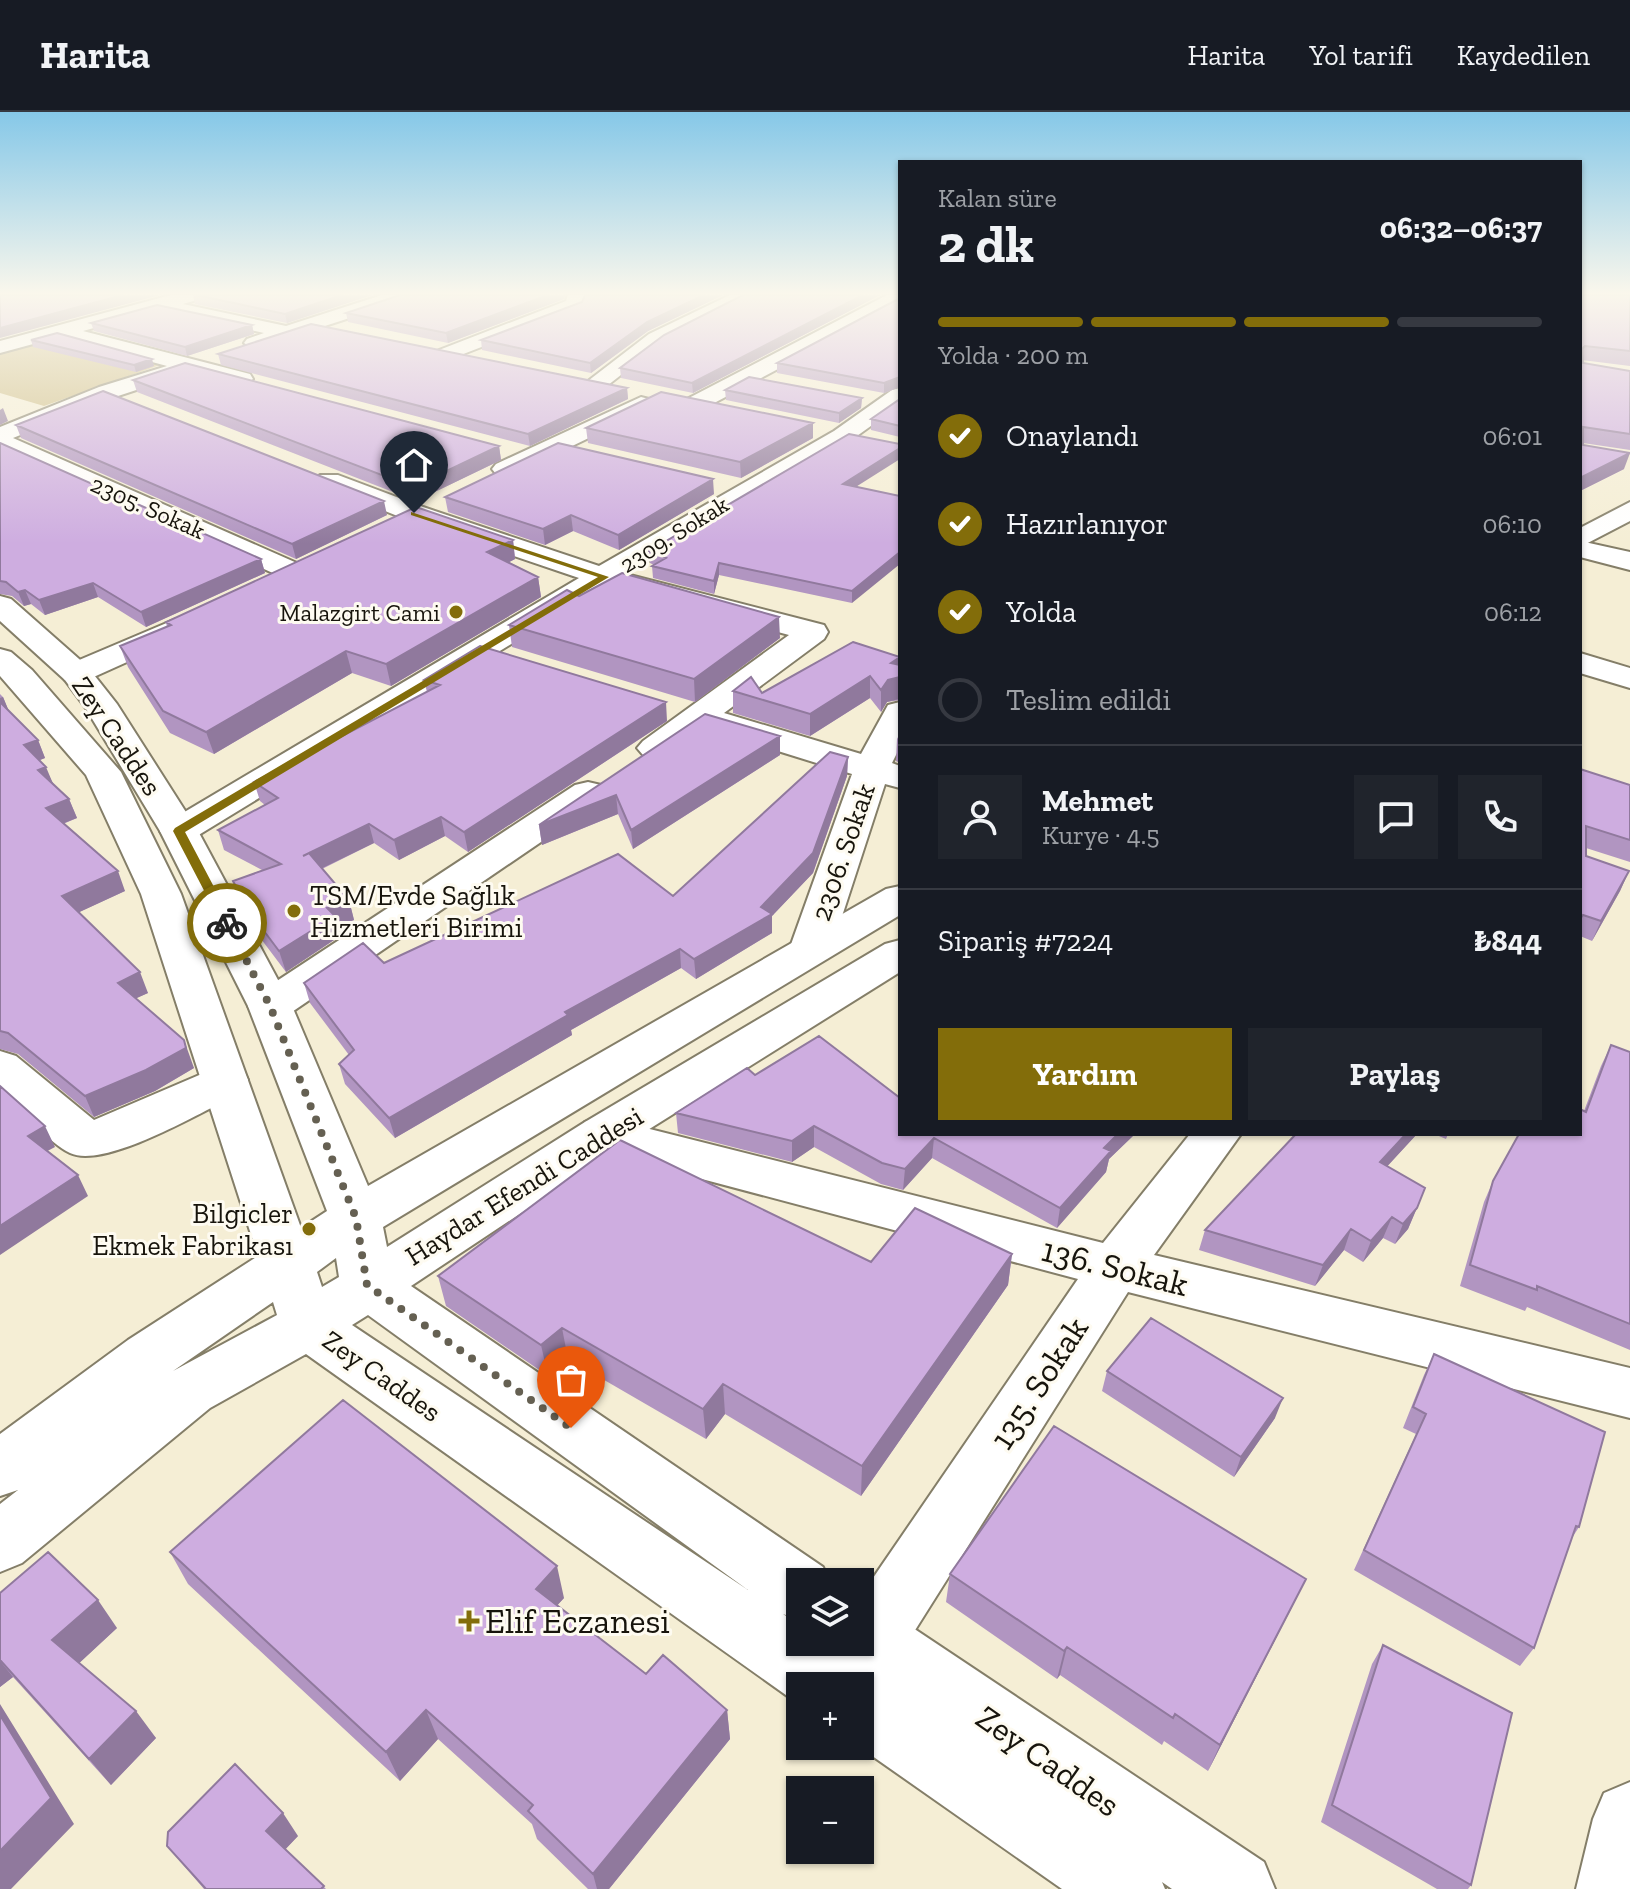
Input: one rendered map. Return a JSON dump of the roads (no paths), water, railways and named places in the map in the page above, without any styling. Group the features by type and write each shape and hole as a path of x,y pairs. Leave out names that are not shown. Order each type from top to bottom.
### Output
{"street":[{"path":"0,435 150,378"},
{"path":"239,378 266,385"},
{"path":"606,378 594,388 723,411"},
{"path":"693,405 744,378"},
{"path":"751,378 789,385"},
{"path":"107,392 148,409"},
{"path":"478,482 655,398"},
{"path":"860,398 894,399"},
{"name":"2309. Sokak","path":"179,831 605,577 730,487 842,436 894,399"},
{"path":"12,402 49,414"},
{"name":"2305. Sokak","path":"0,441 296,573"},
{"path":"493,445 598,456"},
{"path":"270,1006 701,717 813,632 605,577 414,513 304,470"},
{"path":"1582,514 1630,488"},
{"path":"388,527 453,495"},
{"path":"1582,538 1630,510"},
{"path":"1582,549 1630,561"},
{"path":"269,585 322,560"},
{"name":"Zey Caddes","path":"0,605 76,673 100,704 179,831 270,1006 356,1218 367,1285"},
{"path":"76,673 200,617"},
{"path":"480,650 524,664"},
{"name":"Zey Caddes","path":"0,659 21,677 103,772 161,894 285,1265 308,1325 786,1611"},
{"path":"1582,664 1630,678"},
{"path":"657,704 886,772"},
{"name":"2306. Sokak","path":"810,950 886,772 898,721"},
{"name":"Haydar Efendi Caddesi","path":"0,1469 148,1357 356,1218 898,899"},
{"name":"Haydar Efendi Caddesi","path":"0,1542 190,1390 308,1325 602,1135 898,954"},
{"path":"0,1067 86,1140 118,1132 225,1080"},
{"name":"136. Sokak","path":"602,1135 1115,1267 1630,1393"},
{"name":"135. Sokak","path":"874,1622 1115,1267 1215,1136"},
{"path":"367,1285 786,1579"},
{"name":"Zey Caddes","path":"860,1656 1237,1889"},
{"name":"Zey Caddes","path":"874,1716 1096,1880"},
{"path":"1614,1889 1630,1819"}],"place":[{"name":"Malazgirt Cami","path":"456,612"},
{"name":"TSM/Evde Sağlık Hizmetleri Birimi","path":"294,911"},
{"name":"Bilgicler Ekmek Fabrikası","path":"309,1229"},
{"name":"Elif Eczanesi","path":"469,1621"}]}
